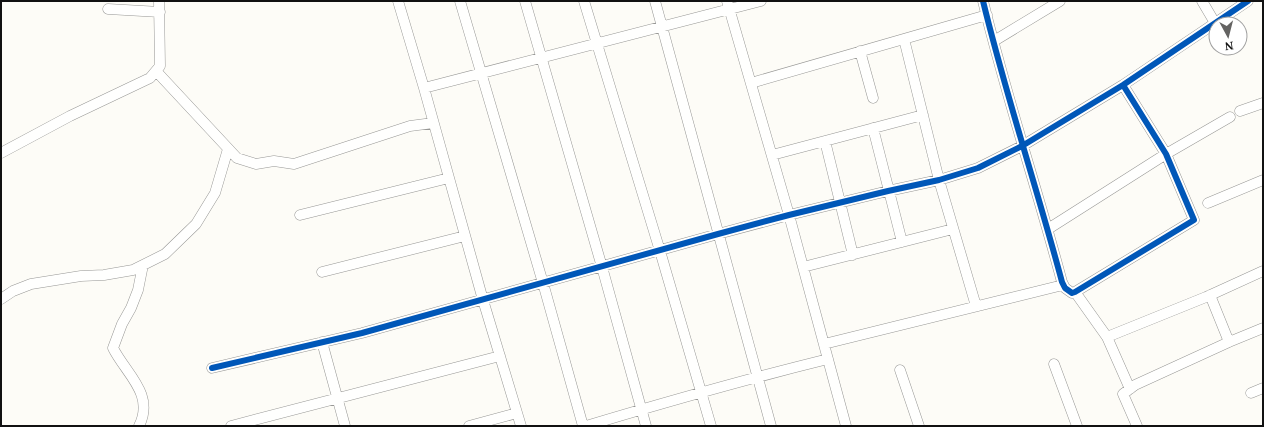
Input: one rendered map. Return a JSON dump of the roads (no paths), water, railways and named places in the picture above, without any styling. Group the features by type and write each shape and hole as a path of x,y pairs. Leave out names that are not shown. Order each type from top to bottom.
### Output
{"street":[{"path":"1,153 70,116 150,78 160,66 159,1"},
{"path":"398,1 424,88 483,300 521,426"},
{"path":"460,1 543,283 583,426"},
{"path":"525,1 602,267 646,426"},
{"path":"584,1 660,251 711,426"},
{"path":"655,1 771,426"},
{"path":"424,88 662,26 728,5 761,1"},
{"path":"983,1 1022,146 1048,229 1063,285 1072,293 1194,220 1166,154 1123,85"},
{"path":"994,42 1060,1"},
{"path":"1202,1 1211,16"},
{"path":"1226,16 1248,1"},
{"path":"728,5 789,215 846,426"},
{"path":"108,9 160,12"},
{"path":"751,83 987,15"},
{"path":"212,368 362,333 718,234 789,215 939,180 978,168 1022,146 1123,85 1208,28"},
{"path":"904,39 939,180 976,306"},
{"path":"860,51 873,98"},
{"path":"156,71 237,158 256,164 274,161 294,164 410,126 433,123"},
{"path":"1240,111 1263,102"},
{"path":"772,155 923,115"},
{"path":"1048,229 1166,154 1230,117"},
{"path":"873,128 902,242"},
{"path":"824,141 852,254"},
{"path":"1,299 13,291 30,284 81,276 104,276 119,274 143,266 165,254 196,224 215,193 228,149"},
{"path":"300,215 449,178"},
{"path":"1208,203 1263,180"},
{"path":"803,267 953,229"},
{"path":"322,272 465,236"},
{"path":"139,426 144,411 140,388 116,356 113,348 122,324 131,308 138,290 143,266"},
{"path":"1107,337 1210,295 1263,271"},
{"path":"824,344 1063,285"},
{"path":"1075,292 1107,337 1130,389"},
{"path":"1210,295 1229,342"},
{"path":"1137,426 1123,394 1135,385 1263,328"},
{"path":"322,342 345,426"},
{"path":"231,426 500,356"},
{"path":"586,426 641,409 828,359"},
{"path":"1054,364 1077,426"},
{"path":"900,370 919,426"},
{"path":"1251,393 1263,388"},
{"path":"468,426 517,413"}]}
